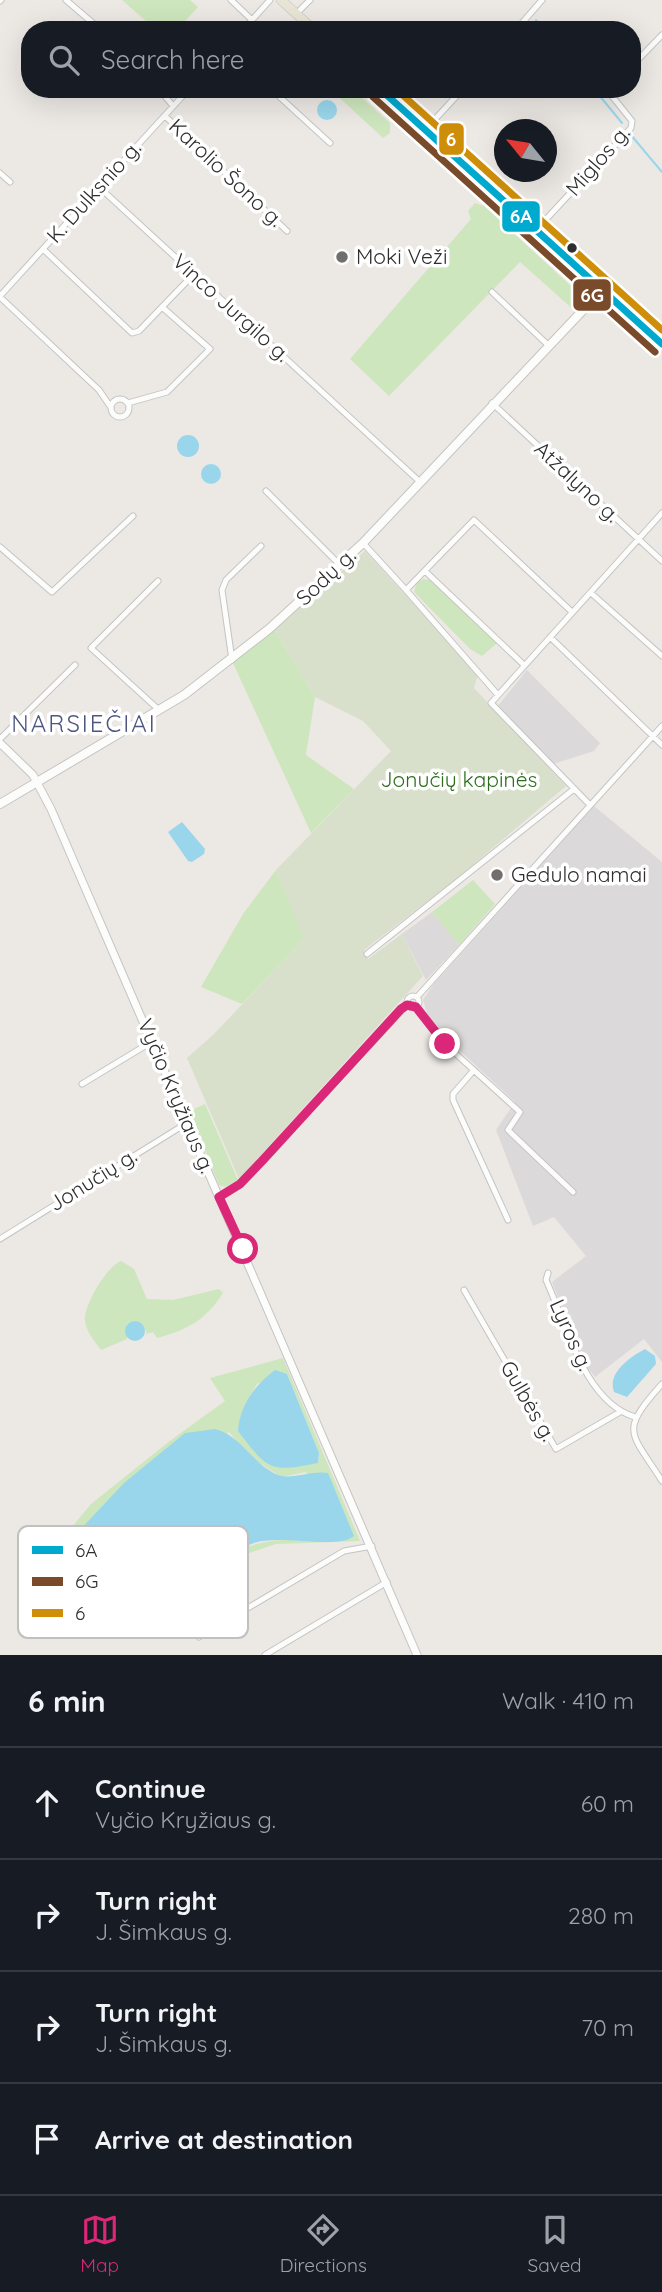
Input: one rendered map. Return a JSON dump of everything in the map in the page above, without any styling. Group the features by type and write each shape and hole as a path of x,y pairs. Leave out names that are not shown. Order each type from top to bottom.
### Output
{"main road":[{"path":"281,0 304,21"},
{"path":"390,98 662,344"},
{"name":"Sodų g.","path":"0,804 159,710 232,660 363,543 492,403 602,290"}],"street":[{"path":"66,0 90,21"},
{"path":"231,0 252,20 270,0"},
{"path":"296,14 310,0"},
{"path":"524,21 542,0"},
{"path":"641,57 662,35"},
{"path":"166,98 173,106"},
{"name":"K. Dulksnio g.","path":"0,296 181,98"},
{"path":"281,98 330,143"},
{"path":"425,130 455,98"},
{"name":"Miglos g.","path":"536,230 631,128 632,121 614,98"},
{"name":"Karolio Šono g.","path":"165,116 287,231"},
{"path":"0,173 10,182"},
{"name":"Vinco Jurgilo g.","path":"99,187 419,481"},
{"path":"43,249 132,332 139,331 194,274"},
{"path":"492,292 548,345"},
{"path":"0,296 99,390 113,414 121,417 128,411 128,403"},
{"path":"99,390 128,403 167,393 211,349 162,307"},
{"path":"110,406 118,398"},
{"name":"Atžalyno g.","path":"492,403 662,561"},
{"path":"266,491 340,565"},
{"path":"590,805 491,703 662,513"},
{"path":"0,547 52,592 133,516"},
{"path":"406,590 474,520 572,612"},
{"path":"363,543 498,695"},
{"path":"232,660 222,590 226,580 261,545"},
{"path":"425,571 524,665"},
{"path":"159,581 91,648 159,710"},
{"path":"591,593 662,656"},
{"path":"550,637 662,745"},
{"path":"0,741 75,665"},
{"path":"219,1197 240,1184 407,1005 408,998 417,997 662,726"},
{"name":"Vyčio Kryžiaus g.","path":"0,741 37,782 153,1041 417,1655"},
{"path":"367,954 574,789"},
{"path":"416,1007 419,1003 417,997"},
{"path":"407,1005 416,1007 434,1032 520,1112 508,1130 573,1192"},
{"path":"82,1084 153,1041"},
{"path":"474,1070 453,1094 453,1100 509,1220"},
{"name":"Jonučių g.","path":"0,1239 187,1123"},
{"name":"Lyros g.","path":"548,1273 546,1280 579,1362 620,1412"},
{"name":"Gulbės g.","path":"464,1290 556,1448 620,1412"},
{"path":"662,1384 635,1417 632,1432 662,1481"},
{"path":"620,1412 635,1417"},
{"path":"248,1608 344,1551 372,1546"},
{"path":"265,1655 387,1582"}],"shaded area":[{"path":"527,670 600,743 594,751 553,764 497,707"},
{"path":"594,806 662,862 662,1362 644,1339 595,1377 582,1361 552,1282 586,1256 554,1217 533,1226 496,1130 515,1102 430,1023 423,1000 433,985"},
{"path":"432,912 459,945 426,980 402,934"}],"green space":[{"path":"122,0 190,0 198,7 185,21 146,21"},
{"path":"340,98 362,98 390,123 390,133 383,138"},
{"path":"475,203 484,206 572,287 583,302 575,311 520,262 389,396 350,359 471,219 468,211"},
{"name":"Jonučių kapinės","path":"365,551 478,674 474,688 566,786 455,880 364,950 368,959 402,934 423,976 239,1179 187,1058 213,1035 304,939 276,870 391,751 363,721 315,697 274,629"},
{"path":"430,580 497,643 482,656 470,649 414,592 417,582"},
{"path":"274,629 315,697 306,755 354,789 311,833 233,663"},
{"path":"276,870 305,938 242,1004 201,987 243,914"},
{"path":"473,880 495,904 459,945 432,912"},
{"path":"205,1104 238,1180 226,1187 219,1185 189,1111"},
{"path":"121,1261 134,1269 147,1299 173,1300 219,1289 223,1293 203,1317 187,1327 157,1338 153,1332 146,1334 146,1330 127,1324 127,1339 101,1350 87,1329 85,1314 103,1278"},
{"path":"283,1358 360,1541 276,1544 248,1554 248,1547 272,1541 331,1541 306,1472 281,1477 249,1456 229,1432 102,1526 73,1526 91,1504 225,1401 210,1378","holes":["287,1374 319,1453 318,1463 251,1395 257,1384"]}],"water":[{"path":"323,100 331,100 337,110 331,120 323,120 317,114 317,106"},
{"path":"184,435 192,435 199,442 199,450 192,457 184,457 177,450 177,442"},
{"path":"207,464 215,464 221,474 215,484 207,484 201,478 201,470"},
{"path":"182,822 205,849 204,854 192,862 188,861 168,832"},
{"path":"135,1321 142,1324 145,1331 142,1338 135,1341 128,1338 125,1331 128,1324"},
{"path":"645,1349 655,1356 656,1364 627,1397 614,1392 614,1378 621,1366"},
{"path":"275,1370 287,1374 319,1453 318,1463 289,1468 271,1465 256,1454 238,1431 245,1404 261,1382"},
{"path":"215,1429 224,1432 278,1475 328,1473 354,1536 336,1542 278,1540 248,1546 248,1526 84,1526 124,1483 185,1433"}],"waterway":[{"path":"601,98 622,123"},
{"path":"631,135 662,172"}],"transit line":[{"name":"6G","path":"374,98 655,352"},
{"name":"6A","path":"390,98 662,344"},
{"name":"6","path":"406,98 662,330"}],"place":[{"name":"Moki Veži","path":"342,257"},
{"name":"Gedulo namai","path":"497,875"}],"district":[{"name":"NARSIEČIAI","path":"84,724"}],"route":[{"path":"243,1249 219,1197 240,1184 401,1009 407,1005 416,1007 445,1044"}]}
